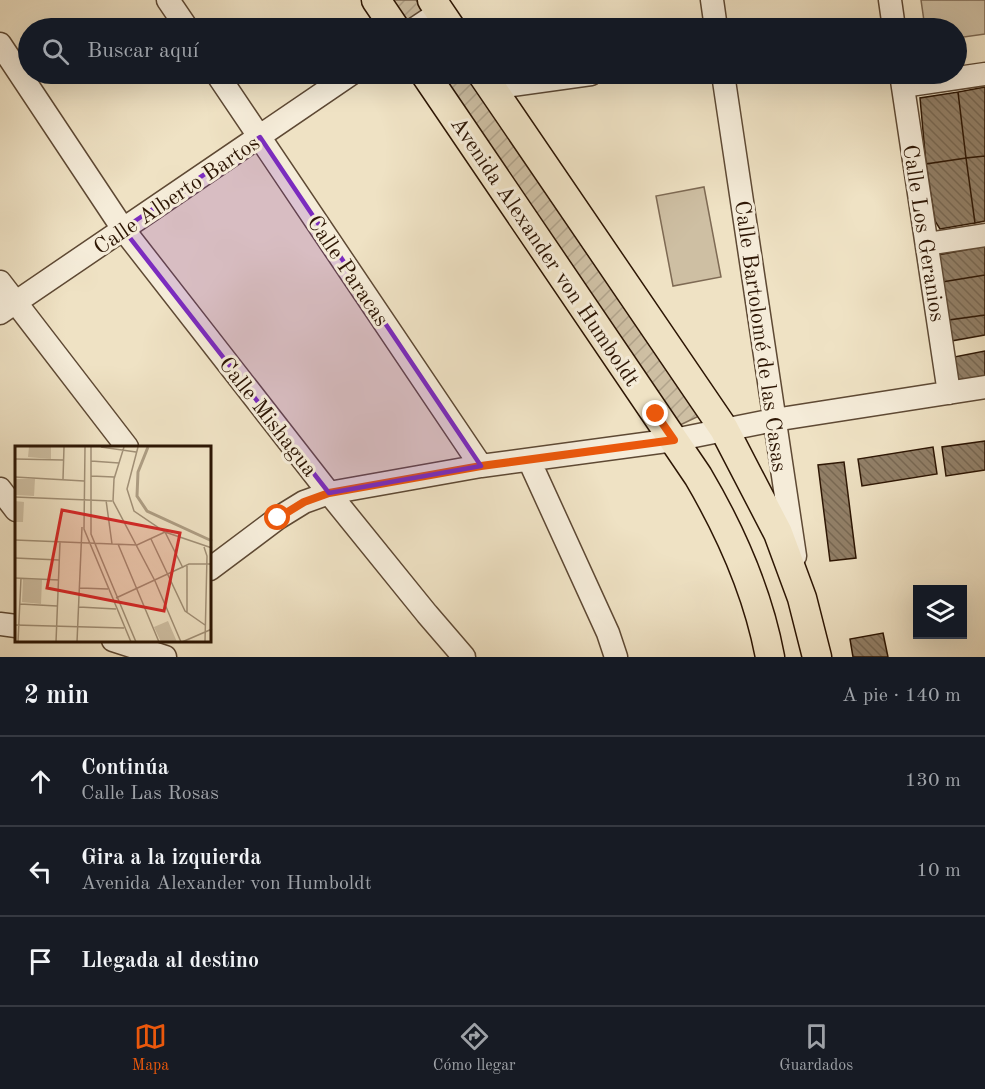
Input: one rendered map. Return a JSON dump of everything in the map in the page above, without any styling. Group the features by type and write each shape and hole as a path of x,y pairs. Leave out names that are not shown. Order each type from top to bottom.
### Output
{"main road":[{"path":"376,0 388,18"},
{"name":"Avenida Alexander von Humboldt","path":"432,84 674,440 716,506 755,600 765,630 770,657"},
{"name":"Avenida Alexander von Humboldt","path":"489,84 724,429 778,533 802,598 817,657"}],"street":[{"path":"168,0 180,18"},
{"path":"712,0 715,18"},
{"path":"890,0 893,18"},
{"name":"Calle Mishagua","path":"0,44 18,71"},
{"path":"967,75 985,74"},
{"name":"Calle Mishagua","path":"27,84 123,229 329,493 464,657"},
{"name":"Calle Paracas","path":"224,84 481,466"},
{"name":"Calle Alberto Bartos","path":"7,307 337,84"},
{"name":"Calle Bartolomé de las Casas","path":"724,84 802,598"},
{"name":"Calle Los Geranios","path":"903,84 949,393"},
{"path":"927,244 985,235"},
{"path":"0,282 7,307 126,446"},
{"path":"212,562 304,502 329,493 481,466 674,440 774,420 985,387"},
{"path":"529,460 608,633 616,657"},
{"path":"0,489 15,509"},
{"path":"0,624 15,626"},
{"path":"121,642 165,657"}],"highlighted area":[{"path":"260,137 481,466 329,493 123,229"}],"shaded area":[{"path":"388,0 416,0 429,18 401,18"},
{"path":"921,0 985,0 985,34 967,37 967,18 924,18"},
{"path":"445,84 473,84 699,416 678,426"},
{"path":"704,187 721,277 673,286 656,196"}],"building":[{"path":"985,87 985,156 966,158 958,92"},
{"path":"958,92 966,158 926,164 920,98"},
{"path":"985,156 985,221 975,223 966,158"},
{"path":"966,158 975,223 940,229 935,221 926,164"},
{"path":"985,246 985,275 942,282 938,255"},
{"path":"985,275 985,315 949,320 942,282"},
{"path":"985,315 985,335 951,341 949,320"},
{"path":"985,351 985,383 958,388 954,357"},
{"path":"985,441 985,470 946,476 942,447"},
{"path":"933,447 937,474 862,486 858,459"},
{"path":"844,462 856,558 830,561 818,465"},
{"path":"883,633 888,657 853,657 850,639"}],"route":[{"path":"278,518 304,502 329,493 481,466 674,440 656,414"}]}
